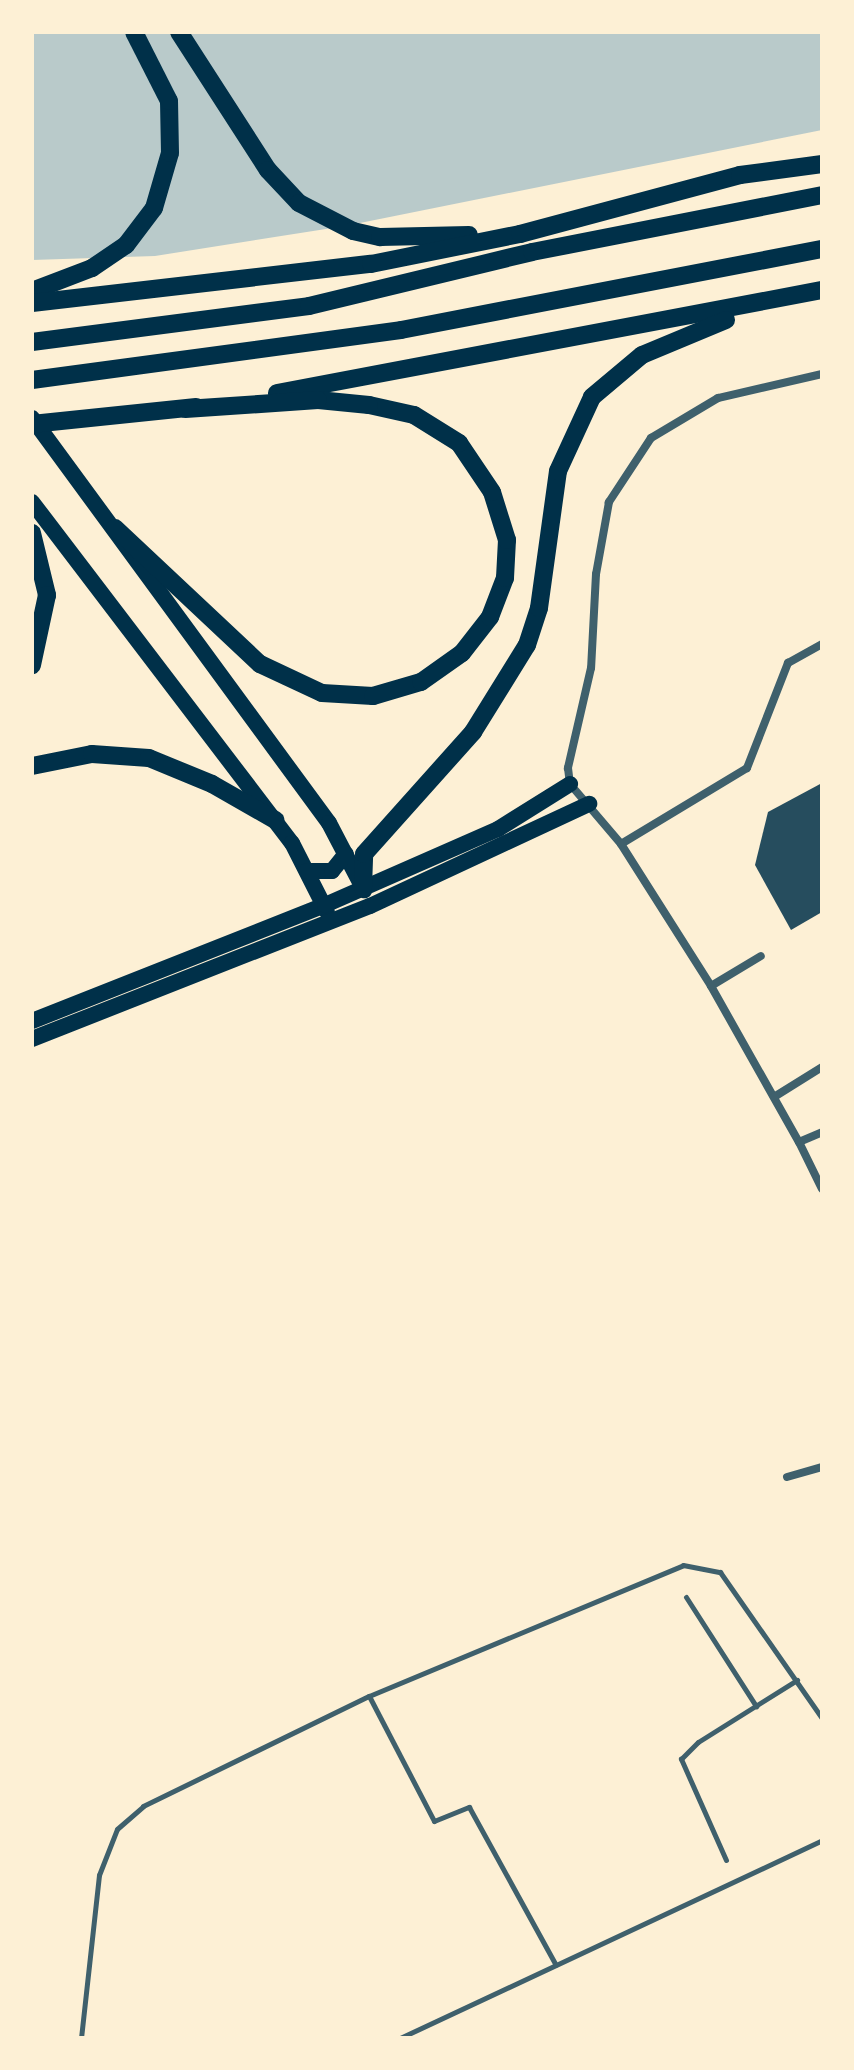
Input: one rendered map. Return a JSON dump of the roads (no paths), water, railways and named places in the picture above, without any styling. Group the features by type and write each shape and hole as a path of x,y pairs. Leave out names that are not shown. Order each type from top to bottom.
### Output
{"highway":[{"path":"32,291 92,268 126,245 154,208 170,153 169,101 134,32"},
{"path":"179,32 268,170 311,210 380,237 520,234"},
{"path":"32,303 371,264 520,234 740,175 822,164"},
{"path":"32,342 309,306 532,252 822,195"},
{"path":"32,380 401,330 822,249"},
{"path":"185,409 822,290"},
{"path":"363,888 364,854 473,732 527,645 541,600 550,504 572,433 592,397 642,355 691,331 799,295"},
{"path":"32,424 318,400 369,405 414,415 459,443 492,492 507,540 505,578 490,617 462,653 421,682 373,696 322,693 260,664 115,528"},
{"path":"32,533 47,595 32,665"},
{"path":"32,766 92,754 149,758 212,784 275,820"}],"main road":[{"path":"32,418 60,452 329,823 370,906"},
{"path":"32,502 275,820 307,871 332,922"},
{"path":"32,1021 325,905 498,829 570,784"},
{"path":"32,1039 370,906 589,804"},
{"path":"307,871 332,871 346,854"}],"street":[{"path":"822,374 718,398 651,438 609,502 596,574 591,668 568,768 570,784 621,844 711,986 822,1189"},
{"path":"621,844 747,768 788,663 822,644"},
{"path":"711,986 761,956"},
{"path":"774,1097 822,1067"},
{"path":"799,1142 822,1132"},
{"path":"787,1477 822,1467"}],"lane":[{"path":"81,2038 99,1875 117,1829 143,1806 369,1696 683,1565 720,1572 822,1718"},
{"path":"686,1597 756,1706"},
{"path":"726,1860 681,1759 698,1742 797,1680"},
{"path":"369,1696 434,1821 469,1807 556,1965"},
{"path":"400,2038 822,1840"}]}
